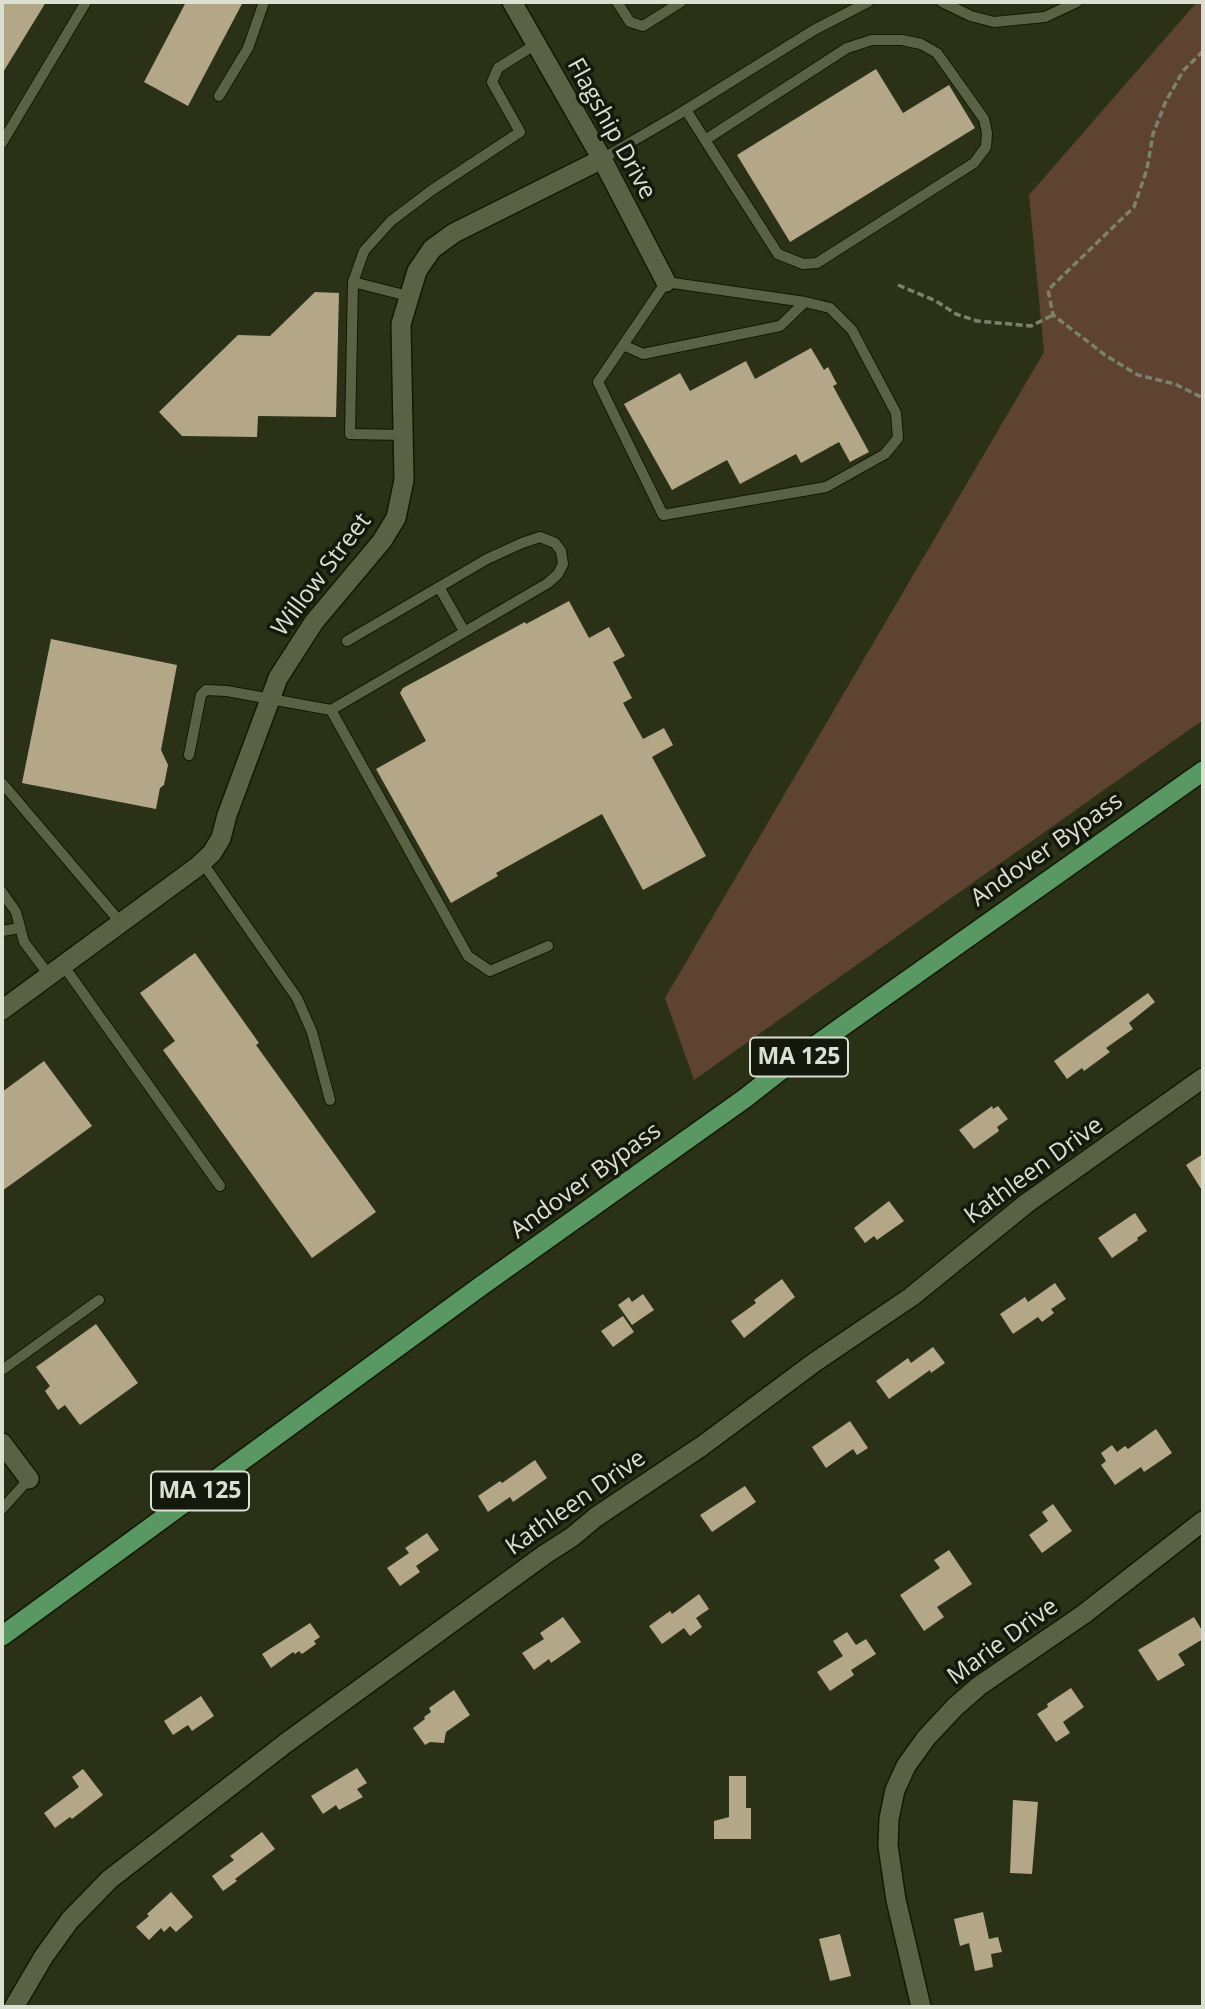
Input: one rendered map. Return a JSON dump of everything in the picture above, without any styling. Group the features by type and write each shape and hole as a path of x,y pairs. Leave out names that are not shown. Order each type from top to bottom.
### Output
{"main road":[{"name":"Andover Bypass","path":"2,1636 785,1067 1203,771"}],"street":[{"name":"Flagship Drive","path":"512,2 602,159 666,282"},
{"name":"Willow Street","path":"2,1010 202,862 212,853 221,838 278,678 314,622 382,541 396,518 404,480 401,324 417,271 432,249 454,233 602,159"},
{"name":"Kathleen Drive","path":"14,2007 44,1956 70,1920 132,1862 286,1742 596,1517 702,1446 815,1362 911,1297 1027,1203 1203,1078"},
{"path":"2,1443 29,1479"},
{"name":"Marie Drive","path":"921,2007 896,1900 888,1846 889,1819 895,1790 906,1766 926,1738 979,1686 1084,1614 1203,1521"}],"lane":[{"path":"2,143 86,2"},
{"path":"219,96 248,48 264,2"},
{"path":"617,2 630,22 642,26 681,2"},
{"path":"602,159 814,30 868,2"},
{"path":"942,2 971,16 994,22 1045,17 1077,2"},
{"path":"686,110 705,141 778,254 803,264 817,263 974,163 986,147 987,133 984,119 937,53 921,44 902,40 872,40 847,48 705,141"},
{"path":"403,435 349,434 353,282 364,251 391,220 520,132 492,82 498,68 536,44"},
{"path":"353,282 408,296"},
{"path":"666,282 830,308 852,330 896,413 898,438 886,454 826,487 663,515 598,382 666,282"},
{"path":"623,345 643,354 780,326 805,302"},
{"path":"189,755 201,695 206,690 227,691 331,710 548,583 558,574 563,564 561,551 555,543 540,537 487,559 347,641"},
{"path":"439,587 464,631"},
{"path":"331,710 468,956 490,971 548,946"},
{"path":"2,783 121,923"},
{"path":"202,862 297,998 313,1032 330,1100"},
{"path":"2,892 16,912 24,942 56,970 220,1186"},
{"path":"2,931 20,928"},
{"path":"2,1370 99,1300"},
{"path":"2,1509 29,1479"}],"path":[{"path":"1203,51 1183,71 1166,101 1153,134 1147,169 1134,207 1048,290 1054,315 1105,355 1138,374 1175,384 1203,398"},
{"path":"898,285 936,301 956,314 977,321 1031,326 1054,315"}],"shaded area":[{"path":"1197,2 1203,2 1203,720 694,1080 665,998 1044,352 1029,195"}],"building":[{"path":"2,2 46,2 2,74"},
{"path":"186,2 243,2 188,106 144,82"},
{"path":"876,69 903,113 949,85 975,128 790,242 737,155"},
{"path":"315,292 339,293 336,417 258,416 257,437 182,436 159,412 238,335 270,336"},
{"path":"811,348 824,370 828,367 837,384 833,386 869,452 850,462 839,442 801,463 796,454 740,484 727,460 672,490 624,404 680,373 690,391 746,361 755,379"},
{"path":"569,601 589,638 609,627 625,656 613,662 632,698 623,703 643,739 664,728 673,745 652,757 706,856 643,890 602,814 496,873 498,876 451,903 376,769 426,741 400,693 403,688"},
{"path":"51,639 177,665 161,750 168,765 156,809 22,783"},
{"path":"195,953 259,1043 256,1045 376,1212 312,1258 163,1050 175,1041 140,993"},
{"path":"1148,993 1155,1002 1129,1023 1133,1029 1106,1048 1110,1052 1084,1071 1082,1068 1067,1079 1054,1061"},
{"path":"44,1061 92,1126 2,1191 2,1092"},
{"path":"992,1106 993,1109 998,1106 1008,1119 997,1127 999,1131 974,1149 959,1130"},
{"path":"1203,1154 1203,1192 1186,1165"},
{"path":"889,1201 904,1221 877,1240 874,1236 865,1243 854,1228"},
{"path":"1135,1213 1147,1231 1112,1258 1098,1238"},
{"path":"782,1279 795,1297 744,1338 731,1321"},
{"path":"1055,1283 1066,1299 1051,1309 1054,1313 1042,1322 1038,1317 1013,1334 1000,1314 1025,1297 1028,1302"},
{"path":"643,1294 654,1310 632,1325 618,1305 629,1297 632,1302"},
{"path":"623,1316 634,1332 613,1347 601,1331"},
{"path":"96,1324 138,1383 80,1425 65,1405 58,1410 45,1391 50,1386 36,1367"},
{"path":"933,1347 945,1363 931,1373 930,1370 889,1399 876,1381 908,1358 911,1363"},
{"path":"850,1421 868,1448 857,1455 853,1449 826,1468 812,1447"},
{"path":"1156,1429 1172,1453 1144,1472 1141,1467 1115,1485 1101,1465 1106,1461 1101,1453 1112,1445 1117,1452 1125,1446 1128,1449"},
{"path":"535,1460 547,1478 513,1502 510,1497 488,1512 478,1496"},
{"path":"745,1486 756,1502 712,1532 700,1515"},
{"path":"1053,1504 1072,1531 1042,1553 1029,1535 1048,1521 1042,1512"},
{"path":"427,1533 439,1550 416,1566 420,1572 400,1586 387,1568 409,1553 405,1548"},
{"path":"949,1550 972,1584 937,1607 944,1617 924,1631 900,1595 940,1568 934,1560"},
{"path":"699,1594 709,1609 696,1618 702,1627 690,1636 684,1628 662,1644 649,1626 670,1611 672,1614"},
{"path":"563,1617 581,1642 551,1663 549,1659 534,1670 522,1653 544,1639 540,1633"},
{"path":"1194,1617 1203,1632 1203,1639 1178,1654 1185,1665 1158,1681 1138,1650"},
{"path":"310,1623 320,1637 314,1641 316,1644 302,1654 299,1651 295,1654 293,1652 271,1668 262,1654"},
{"path":"847,1632 856,1645 866,1639 876,1654 851,1670 854,1675 830,1691 817,1672 843,1656 833,1641"},
{"path":"1071,1688 1084,1707 1063,1722 1070,1733 1056,1742 1037,1714"},
{"path":"454,1690 470,1715 446,1732 444,1743 430,1742 425,1745 413,1728 431,1712 429,1708"},
{"path":"201,1696 214,1716 192,1731 188,1725 173,1735 164,1721"},
{"path":"357,1768 367,1783 357,1789 363,1797 339,1810 336,1805 323,1814 311,1796"},
{"path":"83,1769 103,1795 72,1819 70,1817 55,1828 44,1813 79,1787 72,1777"},
{"path":"729,1776 746,1776 746,1808 751,1808 751,1839 714,1839 714,1821 729,1817"},
{"path":"1013,1800 1038,1802 1032,1874 1010,1873"},
{"path":"262,1832 275,1849 223,1891 212,1876 234,1860 230,1856"},
{"path":"171,1892 193,1917 176,1932 170,1926 164,1932 161,1928 149,1940 136,1927"},
{"path":"983,1912 989,1939 998,1937 1002,1952 991,1954 993,1967 975,1971 969,1943 960,1946 954,1919"},
{"path":"840,1934 851,1976 830,1981 819,1939"}]}
